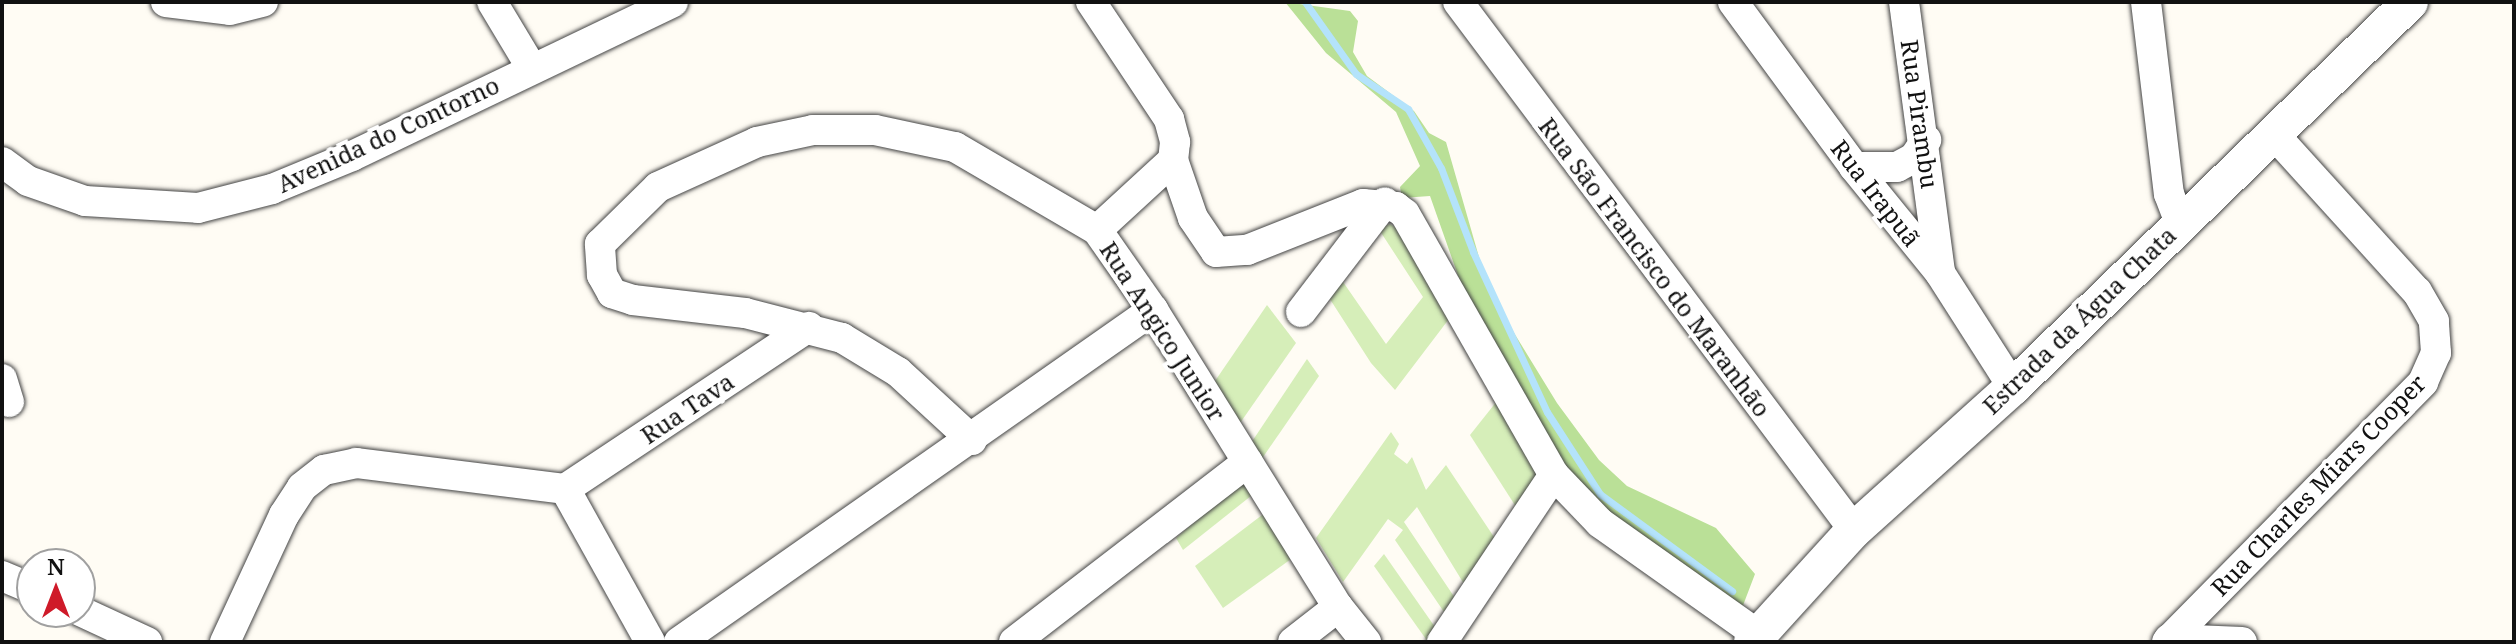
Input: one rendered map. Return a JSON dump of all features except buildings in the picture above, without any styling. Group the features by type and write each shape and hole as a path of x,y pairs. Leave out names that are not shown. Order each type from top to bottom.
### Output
{"street":[{"path":"166,2 230,10 263,2"},
{"path":"492,2 531,67"},
{"name":"Avenida do Contorno","path":"2,162 28,181 85,201 198,208 272,189 352,156 531,67 673,2"},
{"path":"1091,2 1169,119 1175,142 1173,160 1193,218 1216,252 1247,250 1363,204 1385,202 1405,214 1554,475 1631,547 1754,638"},
{"name":"Rua São Francisco do Maranhão","path":"1458,2 1854,530"},
{"name":"Rua Irapuã","path":"1733,2 1854,167 1940,273 2013,387"},
{"name":"Rua Pirambu","path":"1904,2 1926,140 1940,273"},
{"path":"2146,2 2169,194 2180,222"},
{"name":"Estrada da Água Chata","path":"1754,638 1854,530 2013,387 2410,2"},
{"name":"Rua Angico Junior","path":"809,327 745,313 633,300 612,293 602,275 600,244 658,187 757,142 813,130 875,130 955,147 1097,230 1153,310 1338,607 1366,642"},
{"name":"Rua Charles Miars Cooper","path":"2168,641 2423,382 2436,353 2434,321 2417,292 2273,133"},
{"path":"1854,167 1897,167 1914,158 1926,140"},
{"path":"1097,230 1173,160"},
{"path":"1301,312 1385,202"},
{"path":"679,642 972,440 1153,310"},
{"path":"809,327 873,353 972,440"},
{"name":"Rua Tava","path":"565,489 809,327"},
{"path":"1014,642 1248,462"},
{"path":"225,642 284,515 302,487 324,470 356,463 565,489 650,642"},
{"path":"1442,642 1554,475"},
{"path":"1293,642 1338,607"},
{"path":"96,618 147,642"},
{"path":"2168,641 2242,642"}],"green space":[{"path":"1285,2 1350,11 1358,21 1353,52 1367,76 1414,111 1429,133 1446,142 1489,292 1557,403 1599,460 1627,486 1716,528 1755,574 1742,608 1583,497 1473,318 1430,196 1402,198 1400,187 1420,166 1396,112 1326,53"},
{"path":"1390,224 1400,230 1452,315 1395,390 1371,363 1326,293 1341,279 1386,344 1423,297 1378,228"},
{"path":"1267,305 1296,343 1238,426 1215,381"},
{"path":"1307,359 1319,376 1261,460 1251,443"},
{"path":"1497,401 1544,477 1518,510 1470,435"},
{"path":"1391,432 1399,444 1394,454 1407,464 1412,457 1426,490 1446,465 1496,540 1464,584 1417,507 1404,522 1455,598 1444,612 1395,540 1403,530 1388,519 1343,582 1316,538"},
{"path":"1244,479 1256,492 1183,550 1176,538"},
{"path":"1270,509 1298,554 1223,608 1195,566"},
{"path":"1384,554 1435,627 1428,642 1374,566"}],"waterway":[{"path":"1305,2 1356,74 1408,109 1441,168 1473,252 1547,412 1600,494 1732,591"}]}
